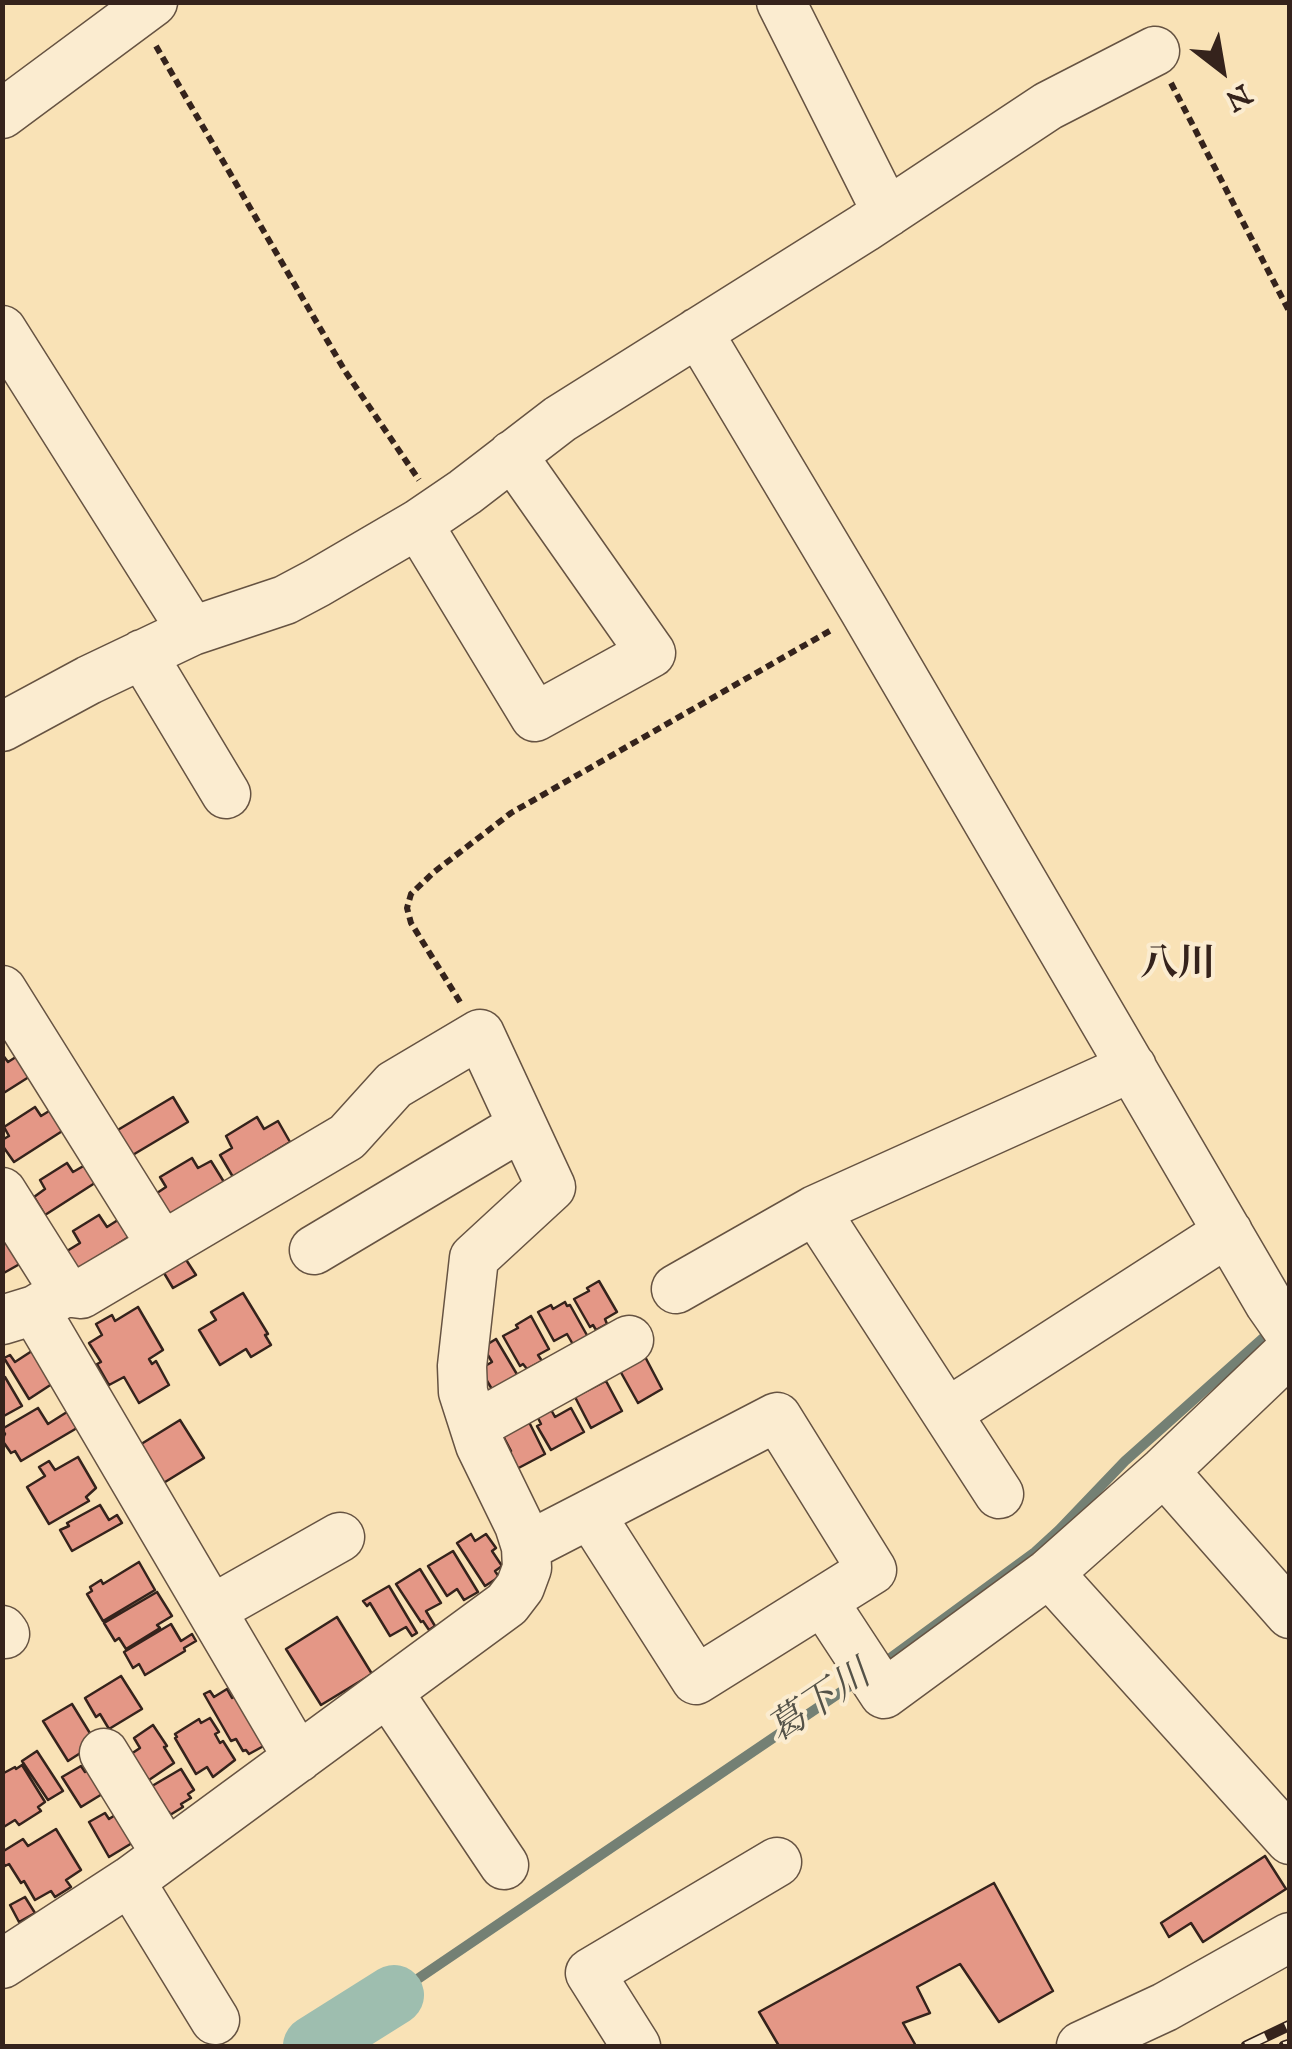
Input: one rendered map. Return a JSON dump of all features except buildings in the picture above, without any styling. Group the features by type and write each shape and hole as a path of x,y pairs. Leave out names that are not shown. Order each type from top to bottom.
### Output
{"street":[{"path":"781,2 887,213"},
{"path":"2,114 145,9"},
{"path":"2,727 192,630 285,600 429,516 560,419 887,213 1048,106 1155,51"},
{"path":"2,330 192,630"},
{"path":"698,332 1228,1232 1283,1303"},
{"path":"429,516 535,718 651,654 512,455"},
{"path":"142,654 226,794"},
{"path":"2,990 162,1246"},
{"path":"2,1964 148,1868 506,1604 520,1587 526,1568 526,1547 480,1445 463,1392 462,1366 474,1258 551,1187 480,1034 394,1085 347,1138 81,1294 34,1307"},
{"path":"676,1289 815,1210 1132,1067"},
{"path":"314,1250 522,1126"},
{"path":"2,1192 34,1307 298,1758"},
{"path":"815,1210 999,1494"},
{"path":"946,1413 1228,1232"},
{"path":"474,1426 629,1340"},
{"path":"823,1601 873,1676 1048,1573 1164,1471 1290,1350"},
{"path":"526,1547 590,1514 777,1418 872,1570 696,1680 590,1514"},
{"path":"1164,1471 1290,1614"},
{"path":"211,1610 340,1536"},
{"path":"1048,1573 1290,1840"},
{"path":"388,1692 504,1865"},
{"path":"104,1753 148,1868 215,2020"},
{"path":"636,2046 590,1973 776,1862"},
{"path":"1081,2046 1165,2007 1290,1936"}],"path":[{"path":"145,9 429,516"},
{"path":"1155,51 1290,313"},
{"path":"480,1034 411,922 407,908 411,894 512,813 864,610"}],"waterway":[{"name":"葛下川","path":"882,1664 1035,1552 1125,1461 1271,1331"},
{"name":"葛下川","path":"394,1995 860,1679"},
{"name":"葛下川","path":"313,2046 394,1995"}],"railway":[{"path":"1246,2046 1290,2025"},
{"path":"1284,2046 1290,2044"}],"district":[{"name":"八川","path":"1178,967"}]}
